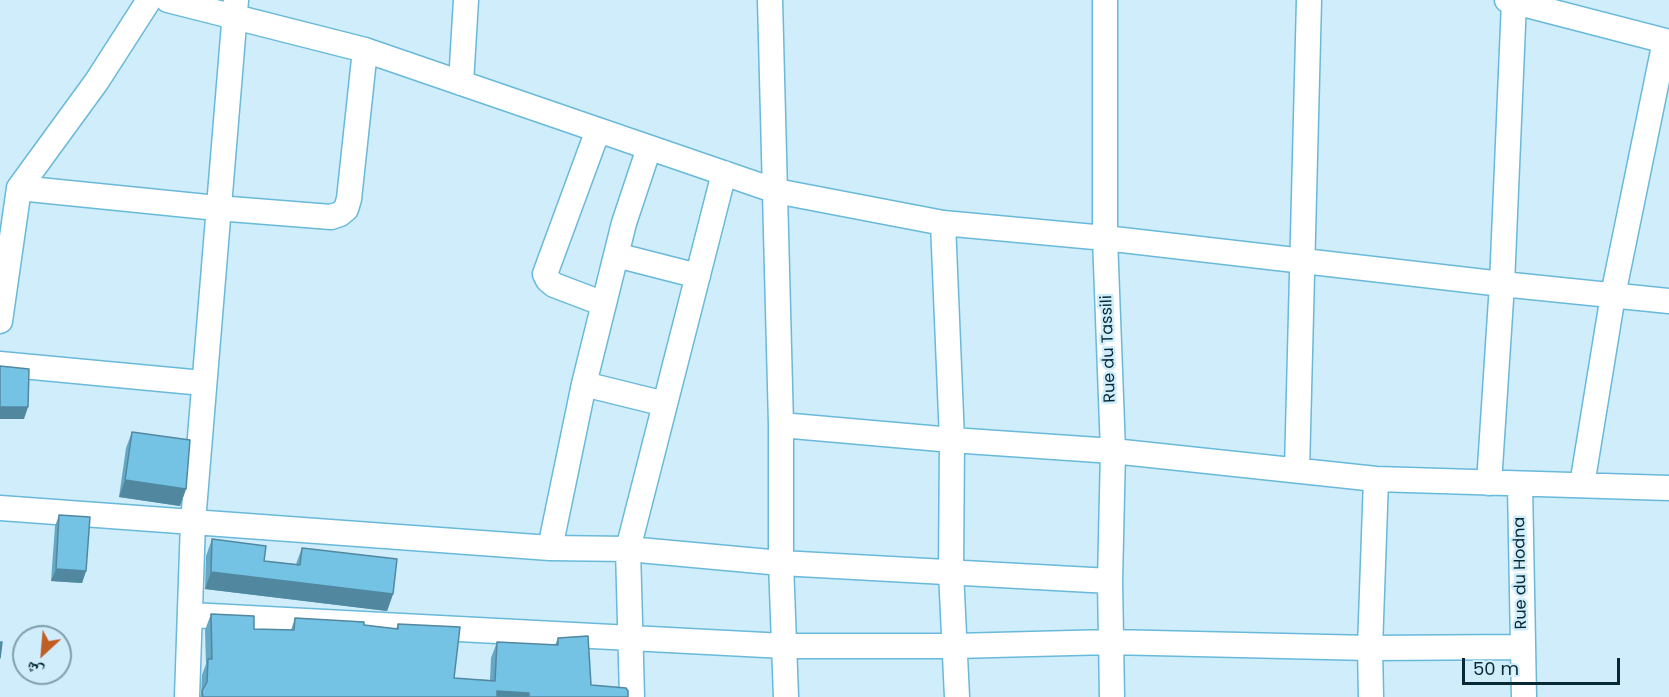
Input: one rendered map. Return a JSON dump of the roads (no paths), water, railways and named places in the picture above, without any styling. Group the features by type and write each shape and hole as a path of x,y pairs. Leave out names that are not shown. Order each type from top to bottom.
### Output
{"street":[{"path":"0,321 19,188 97,81 149,0"},
{"path":"168,0 235,9 365,50 776,191 943,223 1105,238 1669,301"},
{"path":"461,83 466,0"},
{"path":"770,0 781,425 781,563 786,697"},
{"name":"Rue du Tassili","path":"1105,0 1105,238 1113,451 1110,581 1112,697"},
{"path":"1297,470 1309,0"},
{"path":"1489,483 1502,284 1510,1 1667,42 1613,295 1582,485"},
{"path":"187,697 193,522 235,9"},
{"path":"19,188 217,208 331,217 339,214 346,209 349,199 365,50"},
{"path":"598,130 545,274 554,285 604,304"},
{"path":"550,548 584,384 624,223 649,148"},
{"path":"632,697 628,549 724,173"},
{"path":"943,223 952,440 951,573 957,697"},
{"path":"616,255 698,276"},
{"path":"0,364 203,383"},
{"path":"584,384 665,404"},
{"path":"781,425 1113,451 1376,479 1669,488"},
{"path":"1371,697 1370,648 1376,479"},
{"name":"Rue du Hodna","path":"1520,485 1524,697"},
{"path":"0,508 550,548 628,549 781,563 1110,581"},
{"path":"191,615 784,646 955,646 1110,642 1370,648 1522,646"}]}
